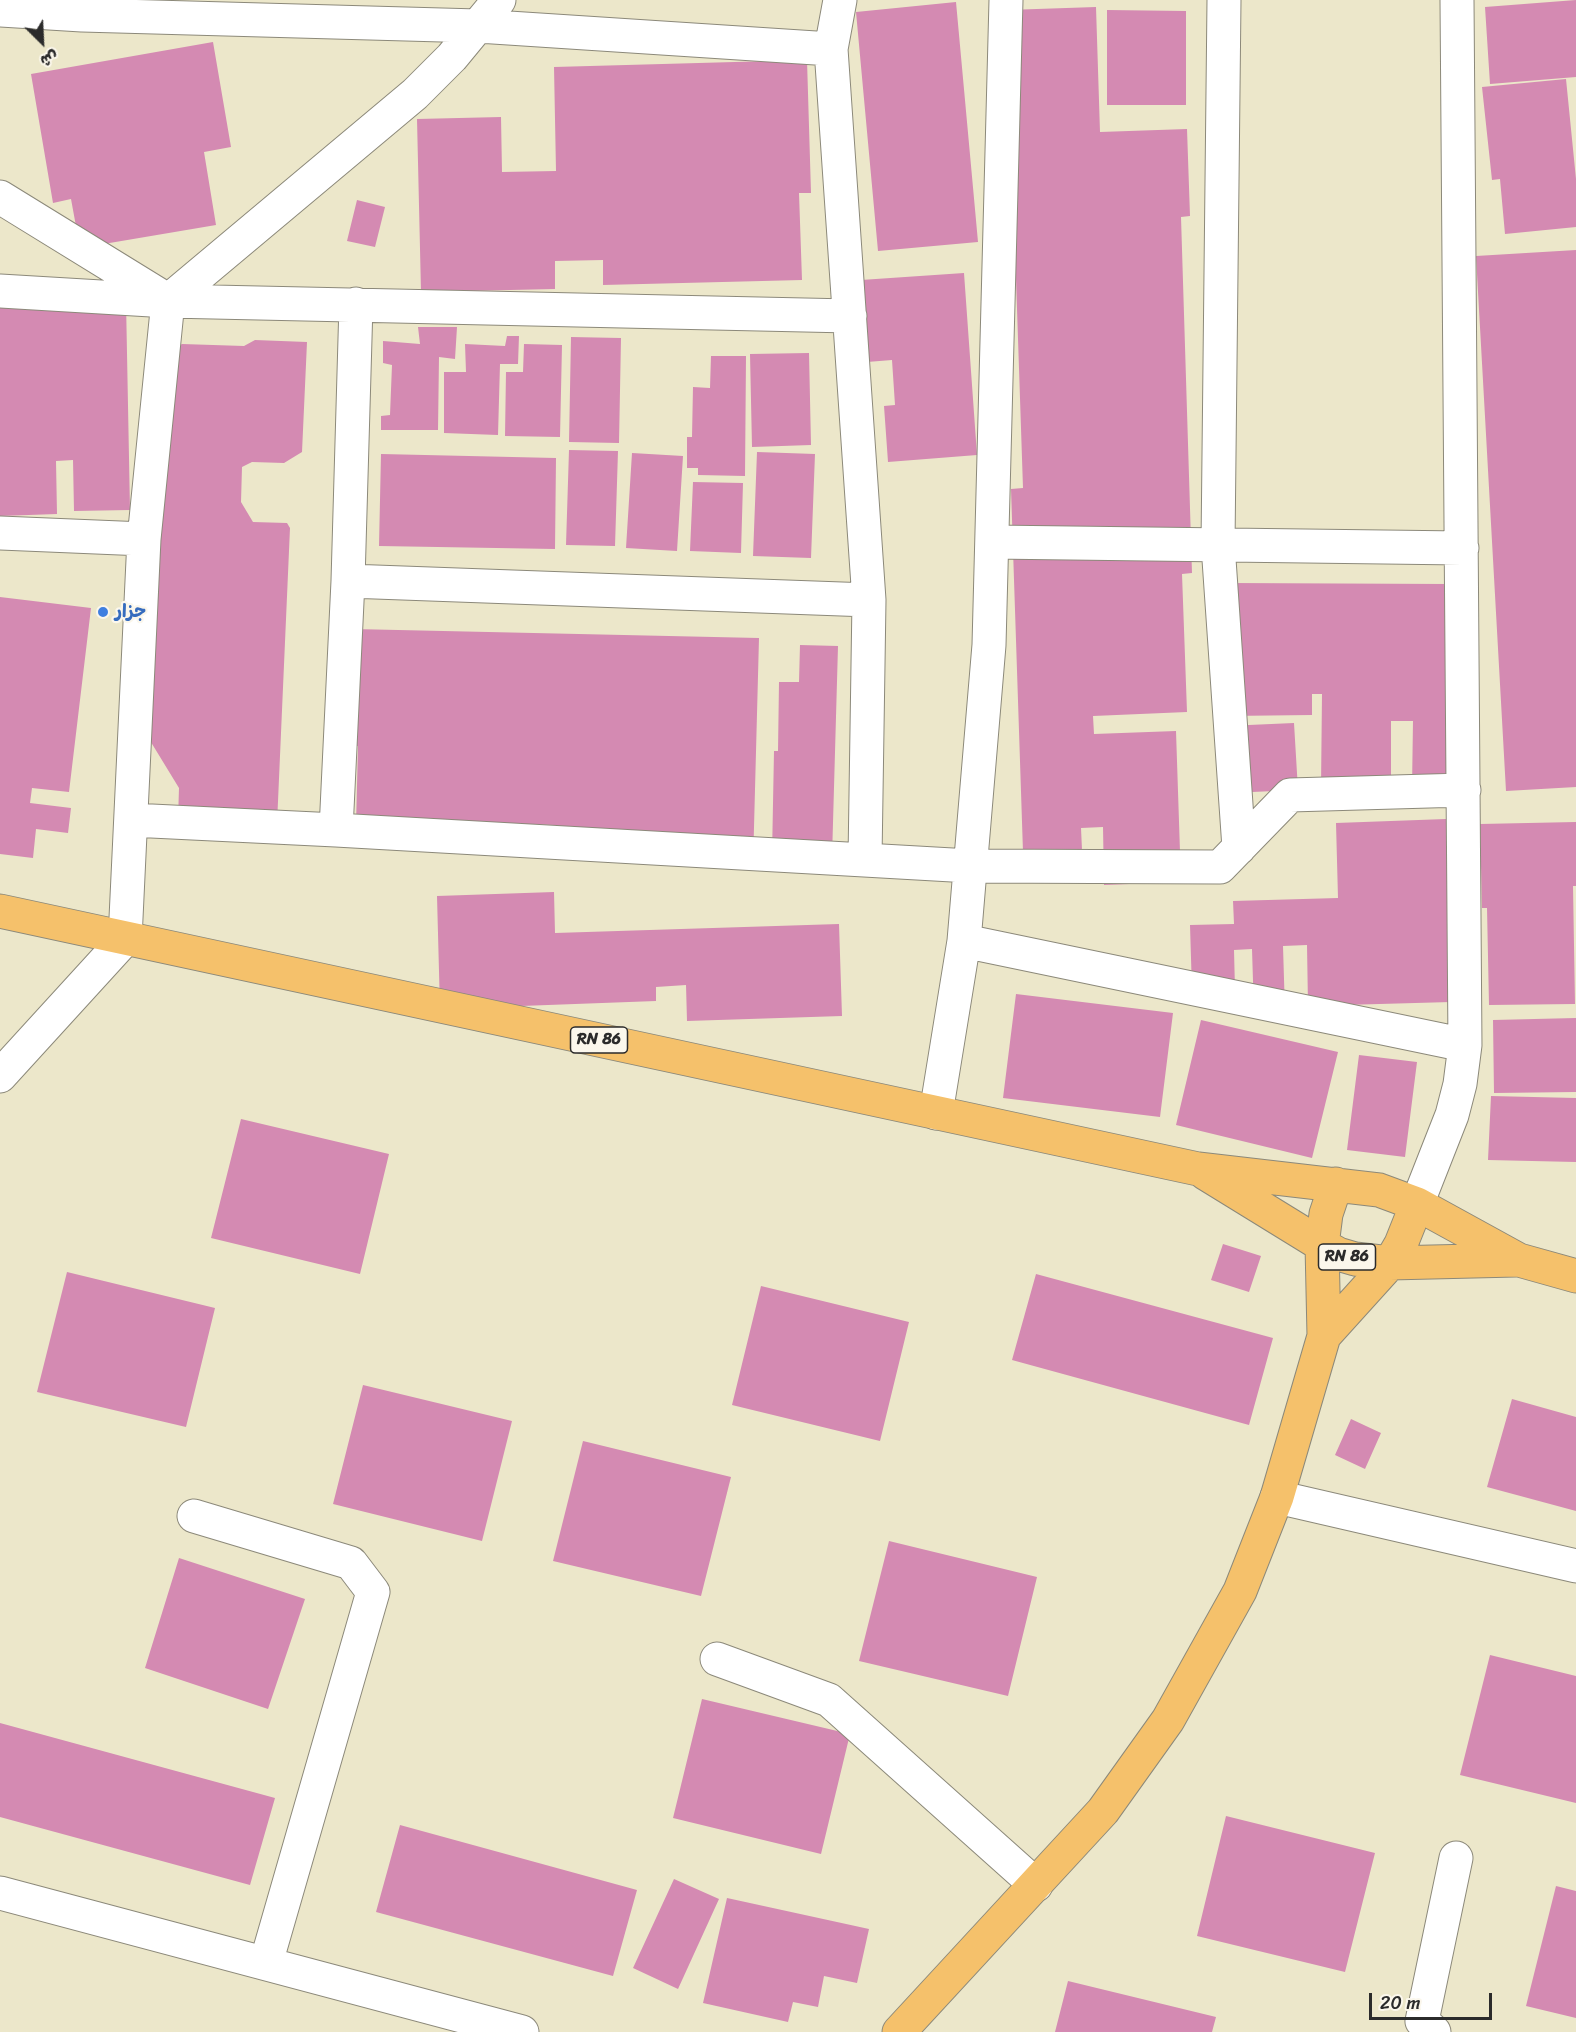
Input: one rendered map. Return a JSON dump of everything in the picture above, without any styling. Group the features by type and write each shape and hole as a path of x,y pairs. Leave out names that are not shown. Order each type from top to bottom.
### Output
{"main road":[{"name":"RN 86","path":"0,911 1198,1169 1379,1190 1417,1204 1519,1260 1576,1276"},
{"name":"RN 86","path":"1198,1169 1322,1245 1355,1259 1390,1263 1519,1260"},
{"path":"899,2032 1102,1811 1168,1720 1240,1591 1277,1497 1324,1336 1322,1245 1326,1214 1336,1184"},
{"path":"1324,1336 1390,1263 1406,1235 1417,1204"}],"street":[{"path":"0,1076 125,939 144,538 168,301 415,94 452,57 499,0"},
{"path":"840,0 831,49 869,600 865,859"},
{"path":"936,1113 964,941 989,645 1006,0"},
{"path":"1224,0 1218,546 1239,848"},
{"path":"1417,1204 1452,1115 1460,1084 1465,1045 1457,0"},
{"path":"0,10 82,7 478,26 831,49"},
{"path":"0,197 168,301"},
{"path":"0,291 168,301 850,316"},
{"path":"336,830 348,581 356,304"},
{"path":"0,533 144,538"},
{"path":"992,542 1462,548"},
{"path":"348,581 869,600"},
{"path":"131,820 970,866 1220,867 1290,795 1464,790"},
{"path":"964,941 1465,1045"},
{"path":"1277,1497 1576,1566"},
{"path":"194,1516 351,1563 373,1593 266,1963"},
{"path":"717,1659 829,1700 1036,1885"},
{"path":"1434,2032 1422,2021 1456,1857"},
{"path":"0,1893 522,2032"}],"building":[{"path":"1576,0 1576,77 1490,84 1485,7"},
{"path":"956,2 978,242 878,251 856,12"},
{"path":"1096,7 1100,132 1187,129 1190,216 1181,217 1192,573 1182,574 1187,712 1093,716 1094,734 1176,731 1181,882 1104,885 1103,827 1081,828 1082,850 1023,852 1011,489 1023,488 1007,10"},
{"path":"1107,10 1186,11 1186,105 1107,105"},
{"path":"213,42 231,147 204,152 216,225 80,248 71,199 53,203 31,74"},
{"path":"807,60 811,193 799,193 802,280 603,285 603,260 555,261 555,289 421,292 417,119 501,117 502,172 556,171 554,67"},
{"path":"1566,79 1576,179 1576,227 1505,234 1500,179 1492,180 1482,87"},
{"path":"357,200 385,207 375,247 347,241"},
{"path":"1576,250 1576,787 1506,791 1476,256"},
{"path":"964,273 977,455 888,462 884,406 895,405 892,360 867,362 861,280"},
{"path":"126,301 130,510 74,511 73,460 56,461 57,514 0,516 0,304"},
{"path":"418,327 457,327 455,359 439,357 438,430 381,430 381,416 390,415 392,365 383,363 383,341 420,344"},
{"path":"507,336 519,336 518,364 500,364 498,435 444,433 444,372 466,372 465,344 505,346"},
{"path":"571,337 621,338 619,443 569,442"},
{"path":"255,340 307,342 302,452 284,463 252,462 242,467 241,502 253,522 287,523 290,528 277,824 178,820 179,788 146,734 149,363 182,344 244,346"},
{"path":"524,344 562,345 560,437 505,436 506,372 523,372"},
{"path":"809,353 811,445 752,447 750,354"},
{"path":"711,356 746,356 745,476 698,475 698,468 687,468 687,437 692,437 693,387 710,388"},
{"path":"569,450 618,451 615,546 566,545"},
{"path":"757,452 815,454 811,558 753,556"},
{"path":"632,453 683,456 677,551 626,548"},
{"path":"381,454 556,458 555,549 379,546"},
{"path":"693,482 743,483 741,553 690,551"},
{"path":"1228,583 1448,584 1450,789 1412,788 1413,721 1391,721 1391,787 1321,787 1322,694 1312,694 1312,715 1227,716"},
{"path":"0,597 91,608 69,792 32,788 30,803 71,808 68,833 36,829 33,858 0,854"},
{"path":"353,629 759,638 753,865 554,856 555,825 490,823 356,825 358,746 350,746"},
{"path":"800,645 838,646 832,858 772,856 774,751 778,751 779,682 799,682"},
{"path":"1294,723 1298,790 1229,793 1226,726"},
{"path":"1446,819 1451,1002 1308,1006 1307,945 1283,946 1285,1012 1254,1013 1252,949 1234,950 1235,990 1192,991 1190,925 1234,924 1233,901 1338,898 1336,823"},
{"path":"1576,822 1576,886 1573,886 1575,1004 1489,1005 1487,908 1482,908 1480,824"},
{"path":"554,892 555,933 839,924 842,1016 687,1021 686,985 656,987 656,1001 440,1009 437,896"},
{"path":"1016,994 1173,1013 1160,1117 1003,1098"},
{"path":"1576,1018 1576,1092 1494,1093 1493,1020"},
{"path":"1201,1020 1338,1052 1312,1158 1176,1125"},
{"path":"1359,1055 1417,1062 1405,1157 1347,1150"},
{"path":"1491,1096 1576,1098 1576,1162 1488,1160"},
{"path":"241,1119 389,1154 360,1274 211,1238"},
{"path":"1223,1244 1261,1256 1249,1292 1211,1280"},
{"path":"67,1272 215,1308 186,1427 37,1392"},
{"path":"1036,1274 1273,1338 1249,1425 1012,1360"},
{"path":"761,1286 909,1322 880,1441 732,1405"},
{"path":"363,1385 512,1421 482,1541 333,1504"},
{"path":"1512,1399 1576,1417 1576,1511 1487,1487"},
{"path":"1351,1419 1381,1433 1365,1469 1335,1455"},
{"path":"583,1441 731,1477 701,1596 553,1561"},
{"path":"889,1541 1037,1577 1008,1696 859,1661"},
{"path":"179,1558 305,1599 268,1709 145,1668"},
{"path":"1490,1655 1576,1676 1576,1803 1460,1775"},
{"path":"702,1699 850,1734 821,1854 673,1818"},
{"path":"0,1723 275,1798 250,1885 0,1817"},
{"path":"1226,1816 1375,1853 1345,1972 1197,1936"},
{"path":"400,1825 637,1890 613,1976 376,1912"},
{"path":"674,1879 719,1899 678,1989 633,1968"},
{"path":"1556,1886 1576,1891 1576,2018 1526,2006"},
{"path":"727,1898 869,1929 857,1983 824,1976 818,2007 793,2002 788,2022 703,2003"},
{"path":"1068,1981 1216,2017 1212,2032 1055,2032"}],"place":[{"name":"جزار","path":"103,612"}]}
